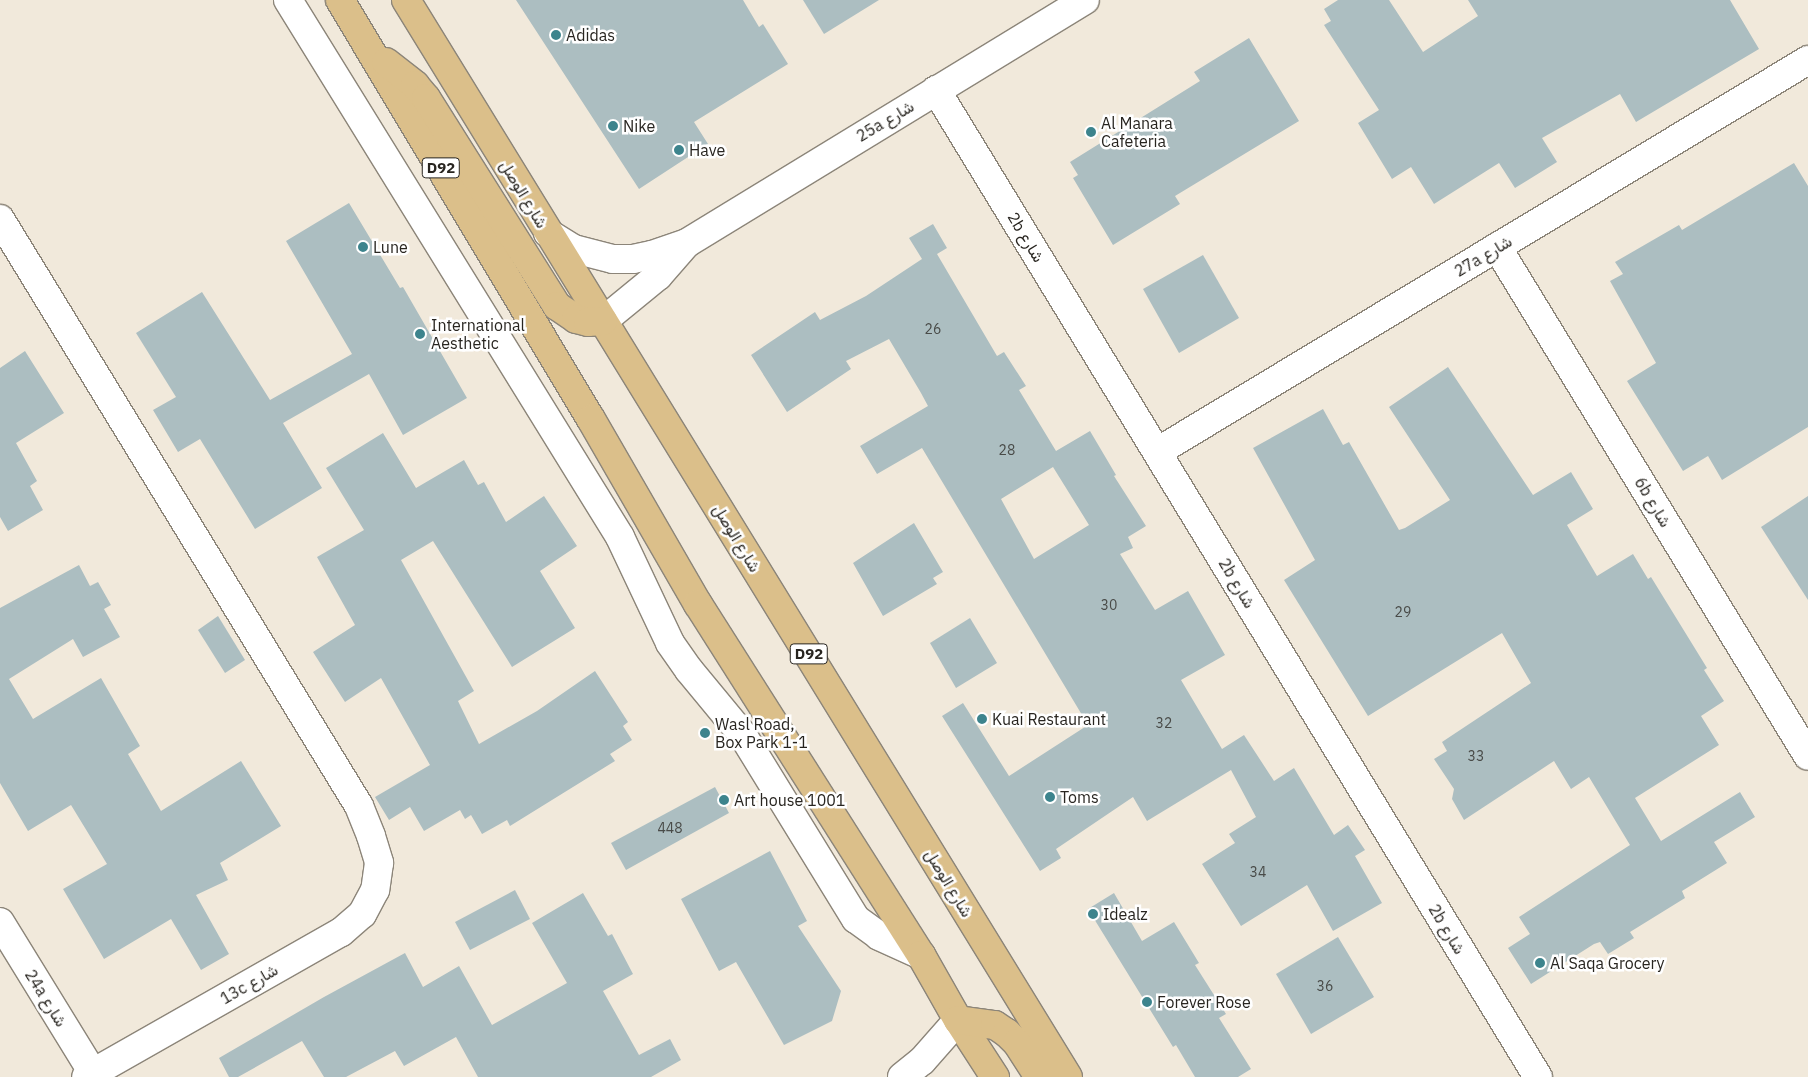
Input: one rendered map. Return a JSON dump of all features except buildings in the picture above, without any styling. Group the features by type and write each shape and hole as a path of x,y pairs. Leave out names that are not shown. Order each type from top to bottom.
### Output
{"main road":[{"name":"D92","path":"340,0 373,52 591,419 698,604 921,955 958,1020 995,1077"},
{"name":"شارع الوصل","path":"406,0 1068,1077"},
{"path":"373,52 403,74 426,98 557,306 576,319 588,322 602,321"},
{"path":"958,1020 994,1025 1007,1032 1017,1043 1039,1077"}],"street":[{"path":"288,0 620,537 670,643 689,670 742,734 856,919 880,936 921,955"},
{"name":"25a شارع","path":"548,233 574,249 613,259 633,259 652,255 687,243 1084,0"},
{"name":"27a شارع","path":"1157,452 1808,60"},
{"name":"2b شارع","path":"936,90 1538,1077"},
{"name":"13c شارع","path":"0,219 359,806 379,863 375,890 362,914 341,932 89,1075"},
{"name":"25a شارع","path":"602,321 658,276 687,243"},
{"name":"6b شارع","path":"1497,247 1808,756"},
{"name":"24a شارع","path":"0,922 89,1075"},
{"path":"902,1077 922,1062 958,1020"}],"place":[{"name":"Adidas","path":"556,35"},
{"name":"Nike","path":"613,126"},
{"name":"Al Manara Cafeteria","path":"1091,132"},
{"name":"Have","path":"679,150"},
{"name":"Lune","path":"363,247"},
{"name":"International Aesthetic","path":"420,334"},
{"name":"Kuai Restaurant","path":"982,719"},
{"name":"Wasl Road, Box Park 1-1","path":"705,733"},
{"name":"Toms","path":"1050,797"},
{"name":"Art house 1001","path":"724,800"},
{"name":"Idealz","path":"1093,914"},
{"name":"Al Saqa Grocery","path":"1540,963"},
{"name":"Forever Rose","path":"1147,1002"}]}
